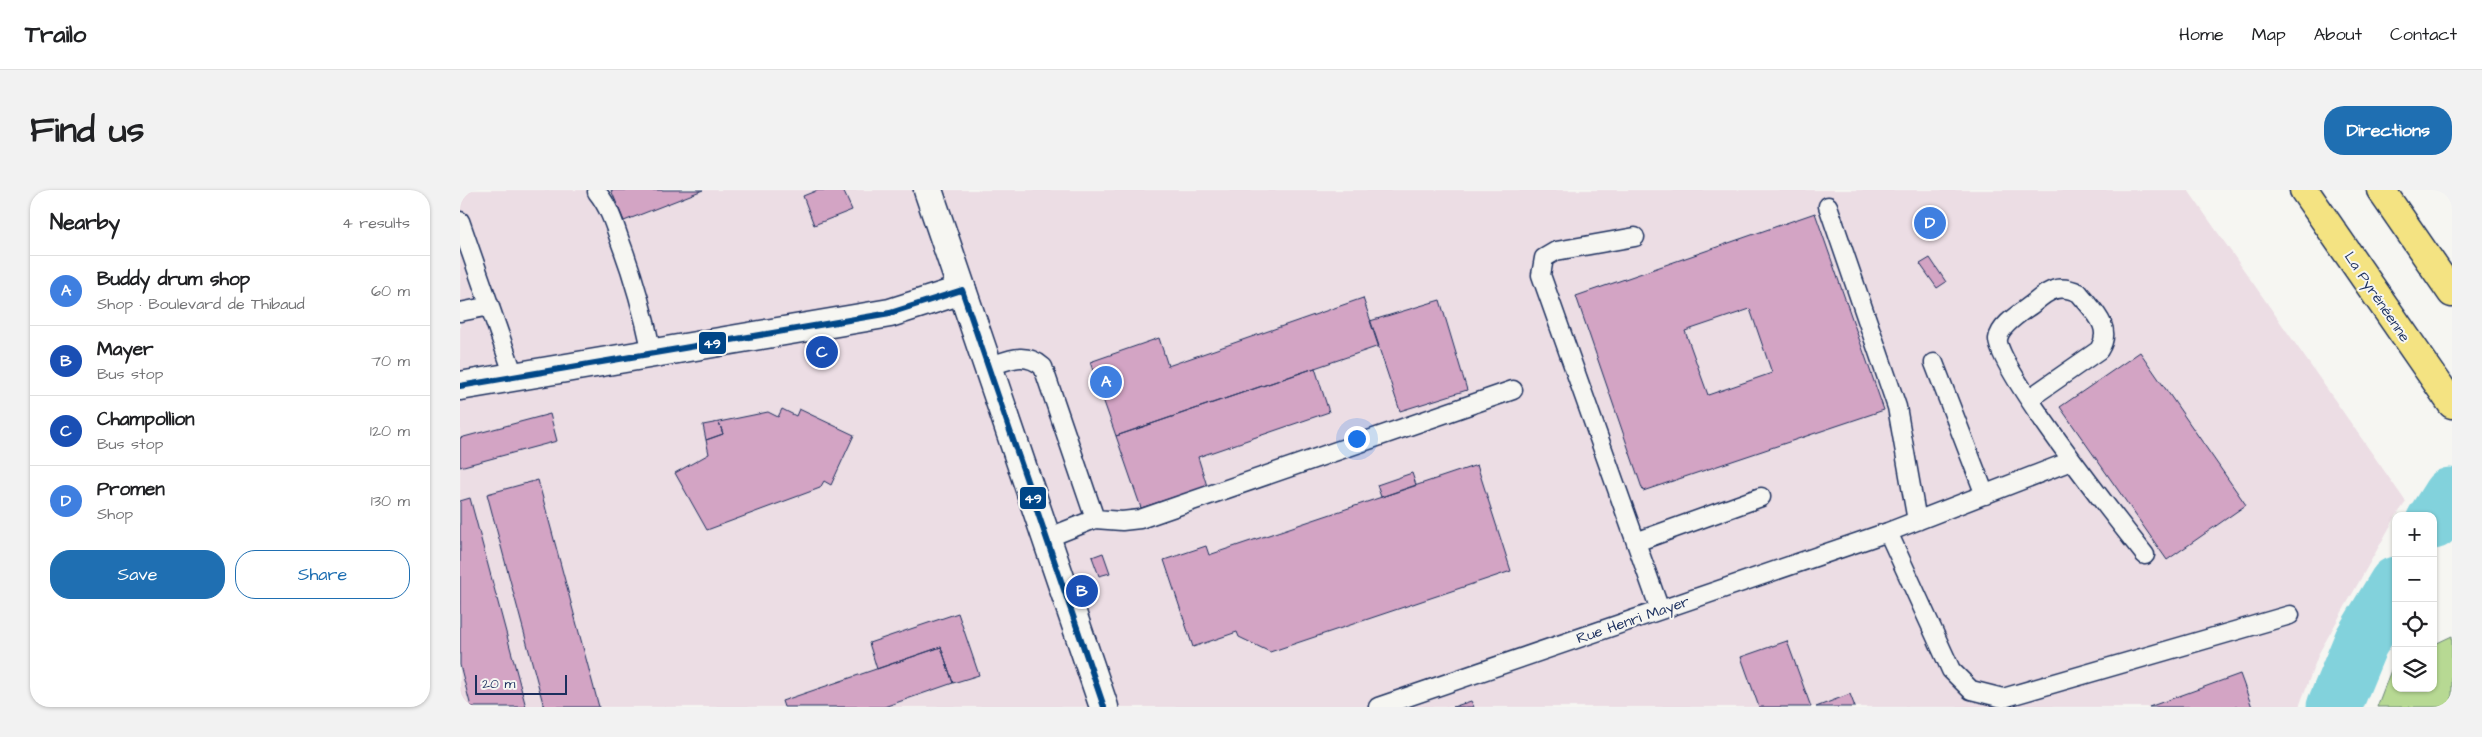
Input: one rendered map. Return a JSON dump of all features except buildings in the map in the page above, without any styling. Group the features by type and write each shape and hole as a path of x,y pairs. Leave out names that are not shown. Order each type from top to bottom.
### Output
{"highway":[{"name":"La Pyrénéenne","path":"2304,190 2452,404"},
{"path":"2381,190 2452,293"}],"street":[{"path":"928,190 1104,707"},
{"path":"460,386 890,313 962,290"}],"lane":[{"path":"598,192 607,204 642,303 652,354"},
{"path":"1828,206 1896,407 1917,521"},
{"path":"460,221 514,376"},
{"path":"1634,237 1556,251 1544,258 1541,275 1660,610"},
{"path":"2030,398 2099,350 2103,344 2106,336 2103,326 2079,293 2073,290 2059,287 2049,291 2001,329 1997,340 2002,355 2070,461 2145,555"},
{"path":"460,312 490,306"},
{"path":"988,367 1023,357 1035,360 1043,367 1095,519"},
{"path":"1934,363 1985,495"},
{"path":"1047,538 1095,519 1122,521 1140,519 1513,390"},
{"name":"Rue Henri Mayer","path":"1378,707 1888,532 2070,461"},
{"path":"1636,542 1761,497"},
{"path":"1888,532 1951,670 1971,690 2003,698 2290,615"}],"shaded area":[{"path":"460,190 2188,190 2406,502 2399,512 2392,512 2392,523 2319,653 2299,707 460,707"}],"green space":[{"path":"2452,636 2452,707 2377,707 2392,668 2392,692 2437,692 2437,643"}],"waterway":[{"path":"2437,516 2450,495"},
{"path":"2334,707 2361,642 2392,591"}],"transit line":[{"name":"49","path":"962,290 1104,707"},
{"name":"49","path":"460,386 890,313 962,290"}],"place":[{"name":"Promen","path":"1930,223"},
{"name":"Champollion","path":"822,352"},
{"name":"Buddy drum shop","path":"1106,382"},
{"name":"Mayer","path":"1082,591"}]}
